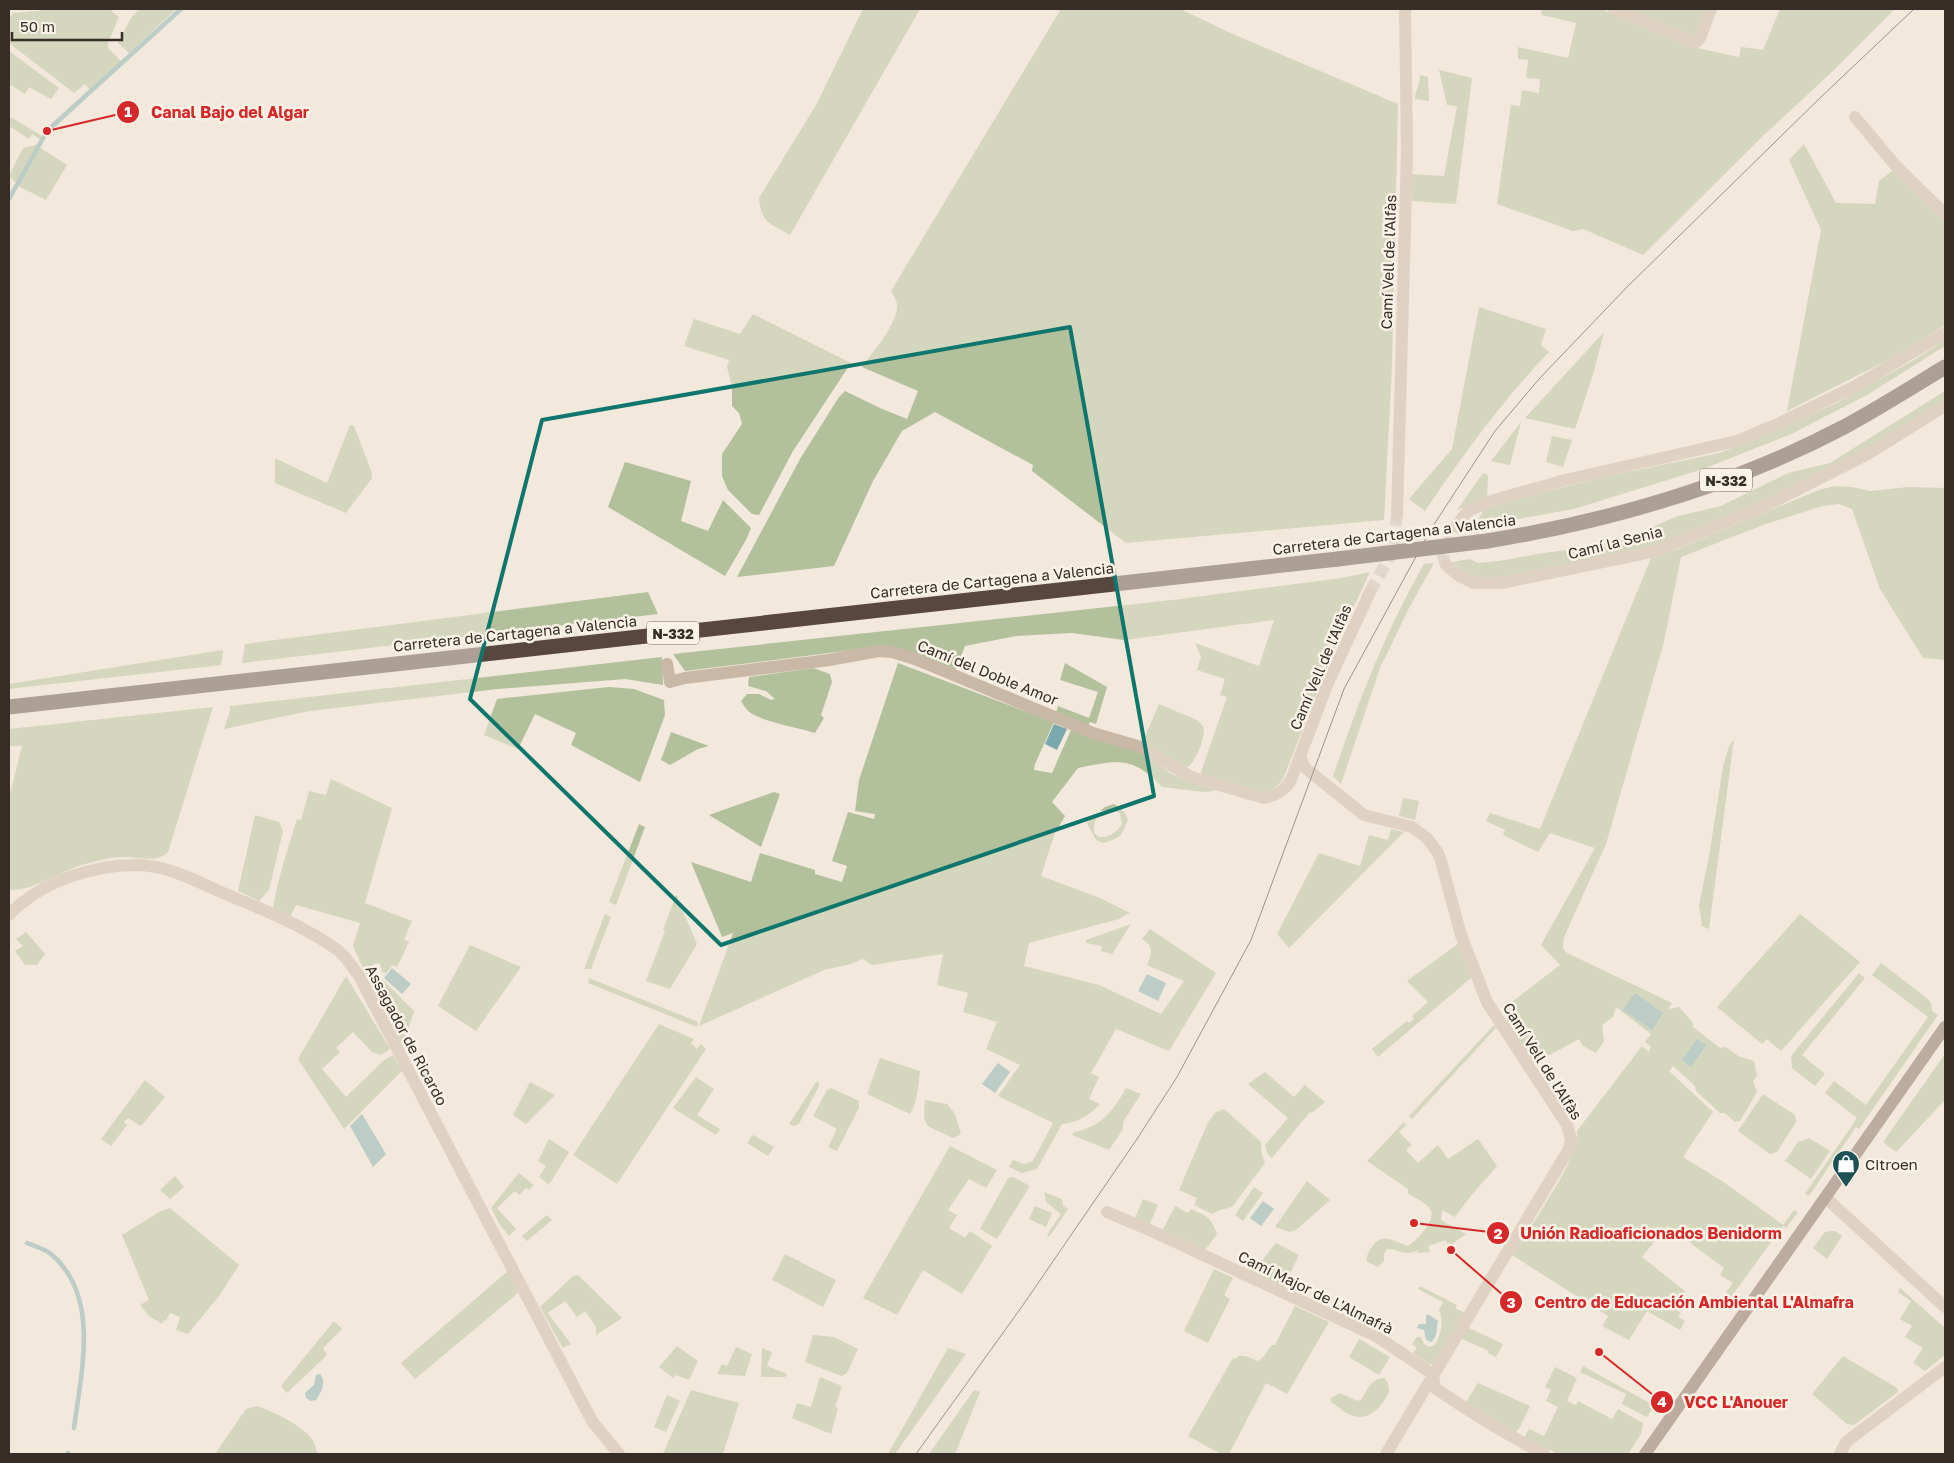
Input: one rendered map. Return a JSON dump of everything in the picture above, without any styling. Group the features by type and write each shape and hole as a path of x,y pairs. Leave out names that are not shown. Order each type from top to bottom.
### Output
{"highway":[{"name":"Carretera de Cartagena a Valencia","path":"9,707 1338,559 1486,541 1546,531 1609,517 1742,474 1842,428 1945,366"}],"main road":[{"path":"1645,1454 1945,1027"}],"street":[{"name":"Camí Vell de l'Alfàs","path":"1397,515 1407,152 1405,9"},
{"path":"1614,9 1690,41 1697,42 1712,9"},
{"path":"1855,117 1895,165 1945,214"},
{"path":"1456,526 1468,511 1491,501 1565,480 1737,441 1782,422 1854,387 1945,333"},
{"name":"Camí la Senia","path":"1446,565 1459,576 1474,583 1501,583 1656,551 1765,506 1868,454 1945,406"},
{"name":"Camí Vell de l'Alfàs","path":"1291,780 1327,685 1370,592"},
{"name":"Camí del Doble Amor","path":"666,664 670,682 685,678 829,660 878,651 892,652 915,659 1093,733 1141,747 1191,777 1264,798 1275,796 1285,789 1291,780"},
{"name":"Camí Vell de l'Alfàs","path":"1300,755 1304,766 1364,815 1412,827 1427,838 1438,853 1460,935 1487,1002 1567,1125 1571,1138 1569,1149 1527,1216 1474,1311 1433,1374 1386,1454"},
{"path":"1291,780 1302,774 1314,775"},
{"name":"Assagador de Ricardo","path":"9,915 18,905 43,888 70,877 103,868 138,864 170,870 248,903 317,936 341,952 358,974 592,1420 619,1454"},
{"path":"1826,1198 1945,1307"},
{"name":"Camí Major de L'Almafrà","path":"1107,1212 1154,1232 1376,1336 1433,1374 1435,1388 1471,1413 1516,1440 1544,1454"},
{"path":"1840,1454 1846,1442 1945,1367"}],"highlighted area":[{"path":"1070,327 1154,796 721,945 470,699 542,420"}],"green space":[{"path":"58,9 112,9 111,11 119,17 108,43 108,48 121,61 90,90 85,84 74,93 9,43 9,19 13,13"},
{"path":"139,9 176,9 129,53 118,43 131,18"},
{"path":"863,9 920,9 790,235 764,218 759,198 816,105"},
{"path":"1061,9 1180,9 1235,35 1398,104 1392,366 1384,520 1126,543 1032,471 1033,465 935,412 902,431 873,481 834,566 737,577 800,459 839,397 845,391 907,419 918,391 862,367 892,325 897,304 891,291"},
{"path":"1541,9 1602,9 1692,47 1739,57 1741,47 1763,50 1780,9 1895,9 1643,255 1583,229 1573,231 1497,204 1511,105 1520,106 1522,90 1539,93 1540,79 1526,78 1528,60 1518,59 1518,47 1568,58 1576,23 1542,15"},
{"path":"1627,9 1708,9 1694,36"},
{"path":"9,51 59,88 51,99 29,87 25,94 9,84"},
{"path":"1439,70 1472,78 1456,204 1412,201 1412,174 1444,176 1457,106 1447,105"},
{"path":"1420,75 1428,77 1429,101 1415,99"},
{"path":"11,117 42,136 40,139 32,134 29,139 9,126"},
{"path":"1804,144 1836,203 1875,204 1879,181 1895,169 1945,218 1945,325 1900,354 1787,411 1821,230 1789,160"},
{"path":"36,145 67,165 46,200 20,187 9,176 23,148"},
{"path":"1479,307 1546,329 1541,345 1549,352 1484,429 1425,511 1409,499 1452,449"},
{"path":"753,314 851,363 793,451 759,515 752,514 728,490 722,476 722,454 742,424 739,413 732,406 732,387 727,367 729,360 684,346 694,319 740,334"},
{"path":"1604,332 1594,371 1575,429 1525,418"},
{"path":"1945,340 1945,346 1867,395 1791,434 1703,469 1574,509 1486,525 1480,523 1479,518 1484,510 1512,500 1599,478 1719,453 1757,439 1837,403 1914,360"},
{"path":"1945,391 1945,401 1875,444 1757,505 1652,547 1600,560 1484,580 1469,576 1452,562 1470,559 1478,563 1499,561 1595,546 1629,537 1678,516 1721,506 1788,473 1830,463"},
{"path":"1521,422 1510,465 1491,461"},
{"path":"350,425 354,426 372,473 372,478 346,513 275,483 275,458 327,483"},
{"path":"1552,436 1572,440 1563,467 1546,462"},
{"path":"625,462 691,481 681,521 708,531 723,500 751,528 725,576 608,507"},
{"path":"1483,473 1488,475 1487,498 1457,510"},
{"path":"1835,486 1853,487 1870,491 1909,487 1945,488 1945,660 1923,658 1880,589 1852,509 1839,504 1822,506 1763,525 1681,557 1664,642 1606,844 1564,937 1563,948 1567,953 1672,1003 1668,1009 1679,1007 1693,1023 1693,1027 1720,1048 1726,1047 1738,1056 1754,1061 1757,1075 1753,1081 1757,1092 1740,1121 1735,1122 1725,1113 1720,1113 1673,1066 1669,1071 1713,1112 1683,1157 1722,1181 1783,1225 1794,1210 1798,1212 1786,1228 1783,1226 1731,1297 1726,1293 1733,1283 1720,1275 1724,1268 1667,1226 1642,1257 1685,1291 1674,1308 1681,1313 1678,1317 1685,1321 1680,1330 1647,1311 1629,1340 1602,1326 1608,1316 1512,1255 1562,1175 1571,1157 1577,1131 1642,1046 1649,1052 1651,1046 1645,1042 1651,1034 1616,1007 1613,1017 1602,1025 1604,1041 1596,1053 1583,1046 1579,1039 1533,1064 1505,1022 1513,1012 1508,1005 1560,965 1541,945 1595,848 1550,833 1538,852 1503,835 1505,830 1486,821 1490,813 1540,829 1651,558 1675,550 1819,490"},
{"path":"1434,563 1408,610 1380,668 1341,784 1333,776 1373,668 1384,642 1424,564"},
{"path":"1370,572 1336,645 1283,779 1277,786 1266,793 1203,776 1201,772 1227,697 1220,695 1225,679 1197,670 1201,657 1195,643 1259,666 1274,620 1124,640 1072,633 1016,636 965,646 955,672 905,650 853,650 685,671 673,654 1172,600 1342,578"},
{"path":"648,592 658,614 242,663 245,644"},
{"path":"223,650 221,665 9,689 9,684"},
{"path":"662,657 663,685 625,679 498,689 309,711 224,729 230,706"},
{"path":"898,663 1054,722 1034,770 1052,773 1071,730 1137,750 1172,774 1200,786 1213,788 1214,791 1204,792 1162,787 1152,777 1133,765 1115,762 1078,768 1052,802 1065,816 1055,833 1041,876 1100,898 1130,913 1119,919 1029,943 1024,966 1099,985 1161,1014 1184,981 1147,965 1151,950 1149,944 1142,939 1150,929 1216,973 1169,1051 1116,1029 1091,1073 1099,1077 1089,1099 1100,1104 1083,1118 1062,1124 1037,1169 1022,1173 1009,1167 1013,1160 1024,1164 1033,1161 1053,1123 998,1096 1020,1065 986,1049 997,1022 963,1012 968,993 937,985 943,954 872,965 863,959 851,964 824,970 699,1026 733,933 722,937 691,862 751,882 760,853 815,870 815,874 842,882 847,866 832,861 848,812 874,819 875,814 855,811 859,780"},
{"path":"1065,663 1107,687 1096,724 1090,722 1088,727 1056,713 1058,706 1089,718 1098,692 1060,680"},
{"path":"813,668 830,674 832,682 821,715 824,718 815,733 754,715 748,711 741,701 747,694 759,694 771,700 775,699 766,691 748,686 749,677"},
{"path":"609,687 634,689 664,700 665,715 640,782 571,745 576,733 535,714 518,749 484,735 497,699"},
{"path":"1159,704 1197,720 1203,726 1203,736 1199,749 1193,761 1186,768 1143,741"},
{"path":"213,707 168,852 163,856 152,859 123,857 102,860 80,866 26,888 9,889 9,798 22,746 9,746 9,729"},
{"path":"671,732 709,746 698,749 670,765 661,760"},
{"path":"1734,739 1709,929 1702,926 1699,905 1723,767 1729,746"},
{"path":"331,779 392,808 365,903 412,921 404,939 409,942 397,967 393,965 386,973 382,972 380,963 373,964 375,979 381,978 414,1011 403,1046 353,946 360,923 296,905 290,917 273,908 280,874 290,841 297,819 301,820 309,791 326,795"},
{"path":"774,792 780,794 761,847 709,815"},
{"path":"1403,798 1419,801 1415,820 1399,816"},
{"path":"1114,804 1123,810 1128,820 1121,835 1103,843 1096,840 1087,823 1094,815 1097,818 1094,824 1094,833 1099,837 1106,837 1118,830 1122,824 1120,813 1110,810 1100,811"},
{"path":"255,815 279,822 283,831 269,890 259,901 238,891"},
{"path":"639,824 645,827 616,905 609,902"},
{"path":"1391,829 1404,832 1289,948 1277,934 1319,853 1360,866 1369,835 1388,840"},
{"path":"676,895 697,944 670,989 646,981"},
{"path":"605,914 611,917 591,969 584,969"},
{"path":"1800,914 1860,962 1781,1051 1767,1039 1762,1044 1717,1007"},
{"path":"1131,924 1112,954 1101,951 1102,946 1086,943 1086,940"},
{"path":"26,932 45,954 37,965 25,965 15,951 23,946 16,939"},
{"path":"1459,943 1472,977 1378,1057 1372,1049 1407,1021 1409,1023 1414,1019 1412,1016 1428,1002 1407,981"},
{"path":"470,945 521,967 476,1031 438,1006"},
{"path":"1881,963 1927,998 1931,1003 1932,1011 1938,1015 1859,1129 1856,1127 1809,1196 1805,1194 1857,1118 1825,1093 1834,1081 1866,1105 1928,1017 1872,975"},
{"path":"1859,973 1865,978 1802,1055 1825,1074 1815,1086 1792,1068 1791,1056"},
{"path":"346,976 390,1049 381,1055 372,1052 353,1032 336,1048 340,1052 322,1069 346,1097 384,1060 393,1055 402,1071 344,1129 298,1059"},
{"path":"589,978 698,1022 697,1027 588,983"},
{"path":"659,1024 694,1039 691,1043 697,1049 701,1044 706,1049 617,1184 573,1155"},
{"path":"1494,1025 1496,1028 1412,1119 1409,1116"},
{"path":"1945,1054 1945,1100 1896,1152 1883,1142"},
{"path":"880,1058 920,1071 916,1099 910,1114 867,1094"},
{"path":"1265,1072 1294,1097 1305,1085 1325,1102 1312,1113 1310,1112 1272,1158 1267,1153 1265,1145 1288,1118 1248,1084"},
{"path":"696,1077 714,1089 697,1115 720,1129 716,1135 673,1108"},
{"path":"145,1080 165,1097 141,1126 128,1118 124,1122 127,1125 111,1146 101,1139"},
{"path":"530,1082 555,1095 526,1124 513,1115"},
{"path":"816,1082 819,1083 819,1086 799,1124 794,1126 789,1124"},
{"path":"831,1088 859,1101 859,1108 837,1151 828,1147 837,1129 813,1116 827,1090"},
{"path":"1126,1088 1141,1094 1123,1122 1123,1129 1109,1150 1072,1135 1074,1132 1092,1126 1105,1117"},
{"path":"1763,1094 1795,1115 1796,1122 1777,1152 1770,1154 1738,1131"},
{"path":"925,1100 947,1104 955,1114 961,1134 953,1138 928,1126 924,1117"},
{"path":"1224,1109 1261,1142 1265,1163 1232,1207 1212,1214 1194,1205 1197,1198 1179,1190 1208,1122 1216,1112"},
{"path":"1404,1122 1406,1125 1399,1132 1412,1145 1406,1150 1418,1163 1438,1145 1448,1159 1478,1139 1497,1166 1455,1217 1442,1210 1441,1220 1466,1234 1452,1244 1450,1242 1447,1244 1446,1240 1428,1246 1430,1252 1417,1253 1418,1250 1406,1253 1387,1249 1384,1254 1384,1261 1378,1267 1367,1262 1368,1254 1376,1242 1389,1239 1408,1246 1428,1226 1431,1215 1431,1211 1427,1206 1408,1194 1408,1189 1367,1161"},
{"path":"753,1135 774,1147 768,1156 747,1143"},
{"path":"1809,1138 1830,1151 1811,1179 1785,1161 1798,1142"},
{"path":"549,1139 569,1152 549,1185 539,1177 546,1166 538,1161"},
{"path":"950,1146 997,1170 986,1188 969,1179 948,1210 957,1215 949,1228 965,1238 970,1231 992,1246 962,1294 923,1270 897,1315 863,1298"},
{"path":"519,1173 534,1185 529,1190 526,1188 519,1195 515,1191 497,1208 516,1229 509,1236 500,1225 491,1208"},
{"path":"175,1176 184,1187 170,1199 160,1190"},
{"path":"1013,1177 1030,1186 997,1239 980,1229 1008,1178"},
{"path":"1307,1181 1330,1200 1296,1230 1290,1232 1275,1227"},
{"path":"1254,1187 1263,1193 1243,1221 1235,1215"},
{"path":"1044,1192 1062,1199 1063,1206 1068,1209 1049,1237 1047,1235 1061,1214 1046,1202"},
{"path":"1143,1199 1158,1205 1149,1226 1135,1218"},
{"path":"1035,1206 1052,1213 1046,1227 1029,1219"},
{"path":"1175,1206 1188,1213 1191,1209 1205,1216 1213,1224 1217,1234 1205,1250 1162,1231"},
{"path":"170,1208 239,1265 219,1296 188,1334 176,1330 180,1317 170,1313 162,1324 149,1316 140,1305 149,1300 122,1235 159,1212"},
{"path":"547,1215 552,1220 527,1241 522,1236"},
{"path":"1835,1231 1842,1236 1827,1259 1813,1248 1825,1232"},
{"path":"1276,1243 1299,1255 1283,1288 1249,1272 1253,1264 1259,1264"},
{"path":"785,1254 836,1280 823,1307 772,1280"},
{"path":"1214,1269 1233,1278 1224,1295 1230,1299 1208,1343 1184,1331"},
{"path":"508,1271 518,1293 415,1379 401,1363"},
{"path":"578,1275 622,1318 596,1335 596,1327 585,1311 577,1317 565,1301 548,1313 571,1344 563,1348 540,1307 573,1276"},
{"path":"1420,1286 1457,1305 1455,1308 1465,1313 1435,1364 1429,1364 1413,1353 1417,1348 1412,1344 1417,1337 1421,1337 1424,1344 1429,1347 1435,1345 1441,1328 1441,1314 1439,1310 1443,1302 1418,1289"},
{"path":"1900,1288 1945,1328 1945,1355 1925,1371 1913,1363 1923,1348 1905,1337 1912,1326 1900,1319 1911,1301 1898,1292"},
{"path":"1295,1306 1329,1322 1287,1394 1266,1383 1229,1454 1221,1454 1188,1436 1233,1358 1245,1356 1258,1361 1272,1345 1275,1345"},
{"path":"334,1321 342,1329 323,1348 327,1355 287,1393 281,1386"},
{"path":"1467,1327 1503,1344 1496,1357 1488,1353 1489,1351 1460,1338"},
{"path":"813,1335 834,1337 858,1349 847,1373 842,1376 805,1362"},
{"path":"1359,1339 1390,1357 1379,1375 1349,1357"},
{"path":"677,1346 698,1361 689,1380 676,1375 673,1378 659,1367"},
{"path":"736,1347 752,1354 745,1376 717,1374 722,1364 727,1366"},
{"path":"762,1348 772,1352 767,1366 787,1374 785,1377 761,1377"},
{"path":"948,1348 966,1354 895,1454 888,1454"},
{"path":"1843,1356 1897,1388 1898,1392 1854,1425 1847,1424 1812,1394"},
{"path":"1583,1366 1655,1406 1647,1417 1622,1404 1626,1394 1580,1372"},
{"path":"1555,1367 1577,1378 1567,1401 1576,1405 1578,1401 1612,1419 1618,1409 1643,1423 1641,1434 1628,1454 1558,1454 1524,1438 1529,1429 1544,1436 1558,1407 1546,1401 1551,1390 1545,1387"},
{"path":"820,1377 842,1386 835,1407 838,1408 831,1434 792,1418 797,1403 811,1407"},
{"path":"1384,1378 1388,1383 1389,1392 1382,1404 1373,1413 1361,1417 1355,1416 1348,1414 1331,1402 1331,1398 1340,1393 1357,1401 1362,1399 1373,1382"},
{"path":"1478,1383 1530,1406 1515,1433 1466,1402"},
{"path":"691,1390 739,1403 723,1454 663,1454"},
{"path":"974,1390 980,1392 955,1454 929,1454"},
{"path":"667,1395 680,1401 666,1432 654,1427"},
{"path":"257,1406 279,1415 301,1428 314,1442 318,1454 215,1454 246,1409"}],"water":[{"path":"1054,724 1067,729 1057,750 1045,744"},
{"path":"392,968 411,984 402,994 384,978"},
{"path":"1147,974 1166,983 1158,1001 1138,991"},
{"path":"1635,993 1663,1013 1652,1030 1623,1010"},
{"path":"1697,1039 1706,1045 1691,1067 1682,1060"},
{"path":"998,1063 1010,1072 995,1093 982,1084"},
{"path":"362,1114 386,1154 373,1167 350,1126"},
{"path":"1263,1201 1274,1209 1261,1226 1250,1218"},
{"path":"1428,1314 1438,1321 1436,1335 1431,1342 1426,1340 1424,1330 1417,1328 1419,1324 1426,1324 1426,1316"},
{"path":"320,1374 323,1380 321,1391 316,1400 310,1401 306,1398 305,1393 314,1385 316,1375"}],"waterway":[{"path":"9,199 47,131 181,9"},
{"path":"27,1243 51,1254 67,1271 77,1291 82,1313 84,1336 83,1360 74,1428"}],"tunnel":[{"path":"1370,592 1392,552 1397,515"},
{"path":"1446,565 1443,557 1456,526"}],"tram line":[{"path":"916,1454 1023,1305 1137,1139 1177,1077 1251,940 1344,689 1431,529 1495,431 1539,379 1627,287 1914,9"}],"place":[{"name":"Canal Bajo del Algar","path":"47,131"},
{"name":"Citroen","path":"1846,1188"},
{"name":"Unión Radioaficionados Benidorm","path":"1414,1223"},
{"name":"Centro de Educación Ambiental L'Almafra","path":"1451,1250"},
{"name":"VCC L'Anouer","path":"1599,1352"}]}
